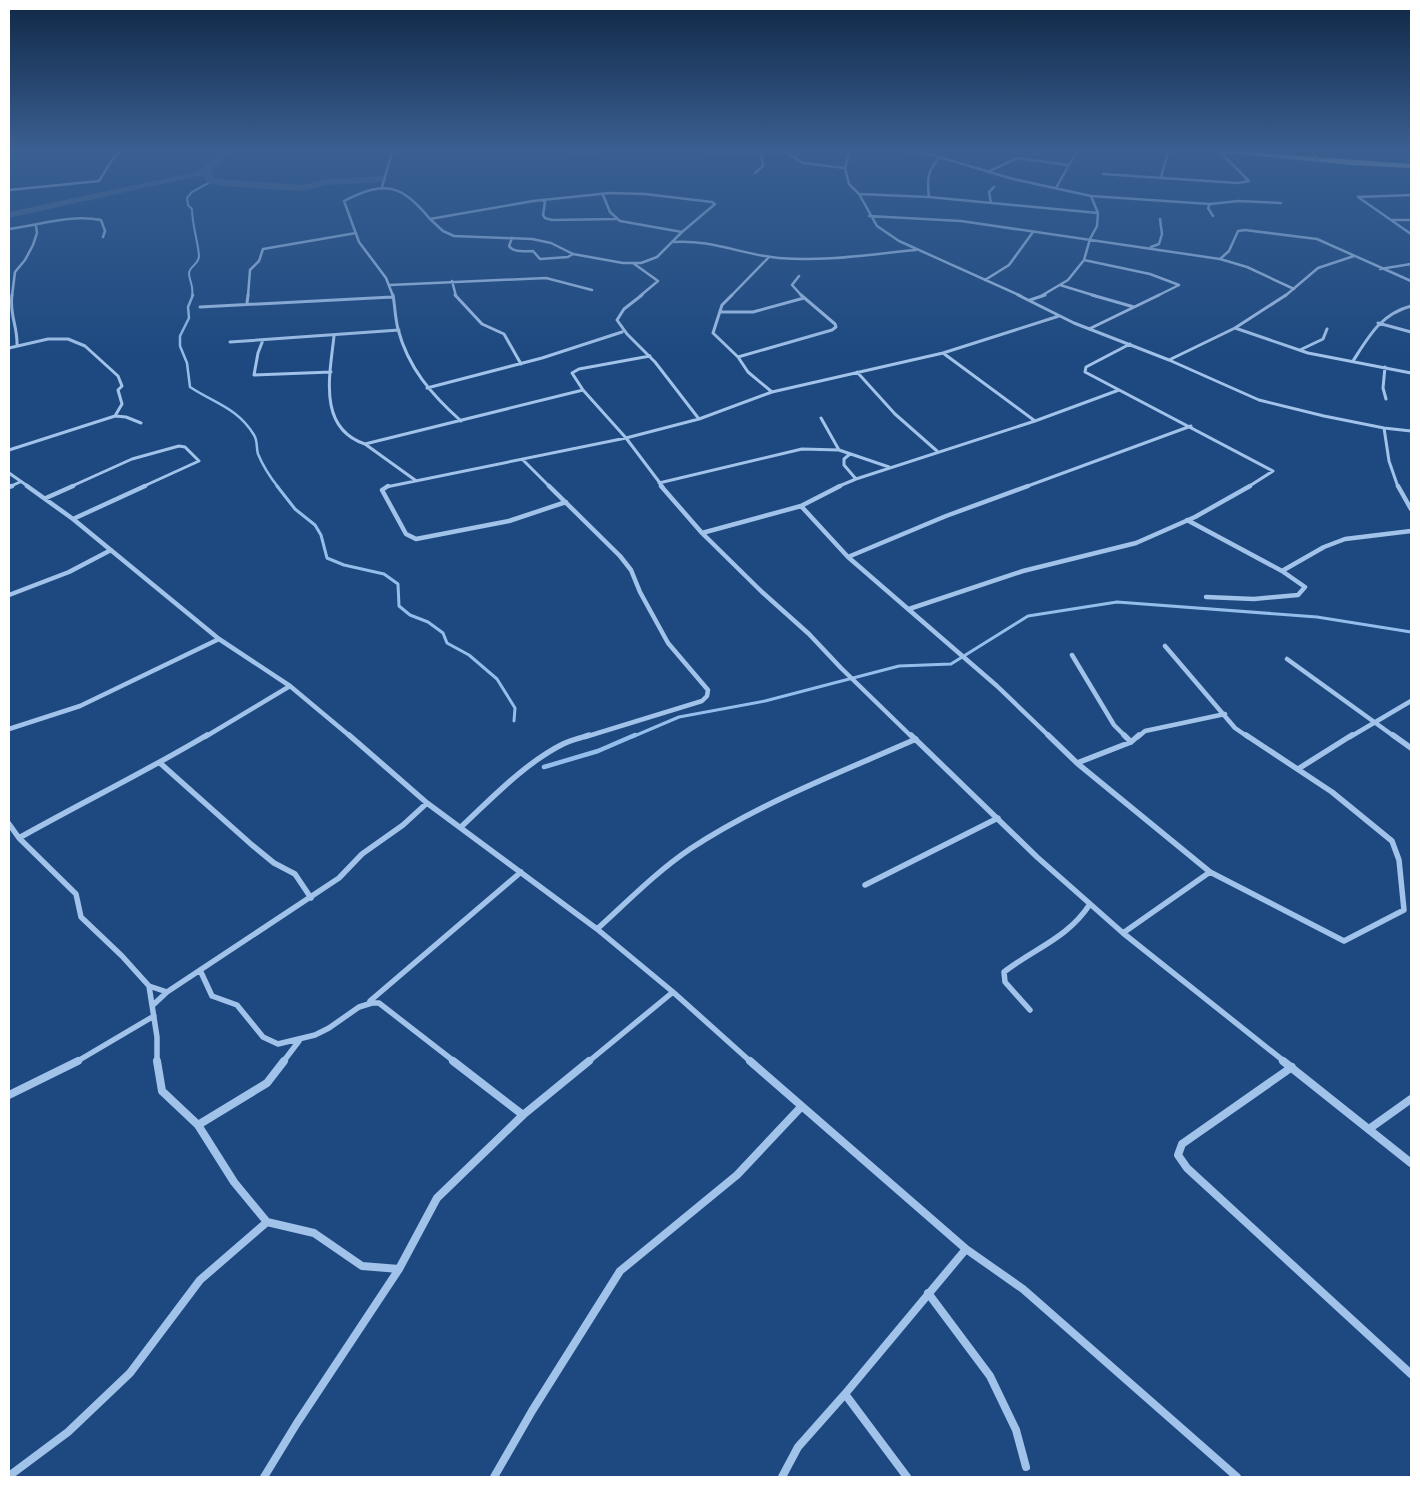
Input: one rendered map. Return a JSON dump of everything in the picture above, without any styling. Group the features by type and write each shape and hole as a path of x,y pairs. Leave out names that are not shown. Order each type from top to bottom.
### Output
{"street":[{"path":"9,230 91,218"},
{"path":"99,218 105,231 103,237"},
{"path":"350,218 362,247 383,272 390,285 399,330 416,376 461,421"},
{"path":"546,218 552,220 617,219 682,232"},
{"path":"430,219 442,230 454,236 543,241 573,254 632,263 649,262 657,257 699,218"},
{"path":"872,218 877,226 887,234 918,250 1030,300 1059,316 1169,360 1259,400 1291,409 1384,428 1411,431"},
{"path":"913,218 961,221 1150,247 1220,259 1247,267 1294,289"},
{"path":"1030,300 1049,293 1068,280 1084,260 1090,239 1097,226 1098,218"},
{"path":"1150,247 1159,244 1162,234 1160,218"},
{"path":"1389,218 1411,234"},
{"path":"1392,220 1411,220"},
{"path":"17,346 18,333 10,308 15,272 25,260 33,245 37,233 36,226"},
{"path":"1220,259 1229,251 1238,231 1245,230 1317,239 1380,269 1411,281"},
{"path":"986,280 1009,265 1033,232"},
{"path":"247,303 250,270 259,261 262,249 356,233"},
{"path":"512,238 509,246 511,249 516,251 532,251 540,259 568,257 573,254"},
{"path":"674,242 692,242 769,257 796,259 918,250"},
{"path":"1169,360 1236,328 1294,289 1318,268 1354,256"},
{"path":"769,257 722,305 721,312 713,326 713,333 738,357 748,372 772,392"},
{"path":"1084,260 1139,272 1179,284 1089,329"},
{"path":"632,263 658,281 624,309 617,320 622,332 638,342 699,419"},
{"path":"1380,269 1411,264"},
{"path":"9,273 15,272"},
{"path":"738,357 832,330 836,327 835,324 793,288 792,285 798,276"},
{"path":"390,285 546,278 592,290"},
{"path":"452,281 455,294 461,303 482,324 504,334 521,364"},
{"path":"1060,285 1135,307"},
{"path":"200,307 247,303 392,297"},
{"path":"721,312 753,312 804,298"},
{"path":"1353,362 1378,324 1392,312 1411,306"},
{"path":"566,502 509,521 416,540 406,534 382,490 387,486 415,480 626,438 699,419 772,392 943,353 1059,316"},
{"path":"1378,324 1411,332"},
{"path":"1236,328 1300,350 1353,362 1385,366 1411,373"},
{"path":"1300,350 1323,339 1327,329"},
{"path":"230,342 399,330"},
{"path":"427,388 521,364 622,332"},
{"path":"334,336 328,392 333,412 343,430 353,440 365,444 415,480"},
{"path":"9,348 64,338 85,345 107,368 114,371 121,381 122,386 118,390 123,401 121,410 115,416"},
{"path":"263,340 258,353 254,375 331,372"},
{"path":"909,609 1062,560 1109,552 1136,543 1187,520 1249,488 1273,470 1085,372 1084,369 1130,344"},
{"path":"943,353 1034,421"},
{"path":"650,356 574,371 572,373 583,390 626,438 659,483 702,533 762,592 809,634 841,668 1037,857 1123,933 1411,1163"},
{"path":"1385,366 1383,388 1386,399"},
{"path":"857,372 899,421 937,451"},
{"path":"365,444 583,390"},
{"path":"702,533 801,506 821,494 856,479 937,451 1034,421 1119,390"},
{"path":"9,450 115,416 126,417 141,423"},
{"path":"821,418 839,450"},
{"path":"848,557 946,516 1191,426"},
{"path":"1384,428 1388,462 1398,489 1411,510"},
{"path":"46,498 132,460 179,446 185,447 199,461 73,519"},
{"path":"659,483 802,449 839,450 890,467"},
{"path":"850,454 844,459 844,465 856,479"},
{"path":"461,827 499,791 535,762 564,743 702,701 708,696 708,690 668,643 640,592 631,570 620,556 522,459"},
{"path":"9,473 73,519 219,639 290,686 333,720 427,803 597,929 673,992 801,1107 966,1249 1023,1289 1237,1477"},
{"path":"9,486 20,482"},
{"path":"801,506 848,557 970,662 1077,763 1210,872 1344,941 1404,910 1399,860 1392,841 1353,808 1235,728 1165,646"},
{"path":"1187,520 1282,572 1305,587 1303,592 1298,595 1254,599 1206,597"},
{"path":"1282,572 1324,547 1345,539 1411,531"},
{"path":"9,595 69,572 111,550"},
{"path":"9,729 80,706 219,639"},
{"path":"1072,655 1114,725 1131,742"},
{"path":"1287,659 1372,722 1411,748"},
{"path":"19,838 91,798 160,763 290,686"},
{"path":"1298,769 1372,722 1411,701"},
{"path":"1077,763 1131,742 1144,731 1225,714"},
{"path":"597,929 670,864 701,842 733,823 801,790 916,739"},
{"path":"160,763 274,863 296,874 311,898"},
{"path":"153,1005 166,992 339,878 362,854 403,825 427,803"},
{"path":"865,885 998,818"},
{"path":"9,824 19,838 76,894 81,917 122,956 149,986 166,992"},
{"path":"200,970 212,996 236,1003 248,1015 258,1032 266,1039 275,1044 299,1041 331,1027 358,1007 370,1001 521,872"},
{"path":"1123,933 1210,872"},
{"path":"1030,1010 1004,982 1004,972 1014,964 1055,941 1083,918 1090,904"},
{"path":"149,986 157,1037 156,1060 162,1091 198,1125 234,1182 267,1222 314,1233 362,1266 399,1269"},
{"path":"264,1477 297,1423 399,1269 437,1198 523,1115 673,992"},
{"path":"370,1001 379,1003 523,1115"},
{"path":"9,1095 78,1061 154,1016"},
{"path":"198,1125 268,1084 299,1041"},
{"path":"1292,1067 1182,1144 1178,1155 1188,1168 1411,1374"},
{"path":"1369,1129 1411,1100"},
{"path":"494,1477 532,1411 620,1271 737,1175 801,1107"},
{"path":"9,1476 68,1432 130,1373 200,1280 267,1222"},
{"path":"782,1477 798,1447 845,1394 966,1249"},
{"path":"928,1293 990,1376 1016,1430 1026,1467"},
{"path":"845,1394 907,1477"}],"waterway":[{"path":"192,296 189,273 198,261 199,256 193,218"},
{"path":"193,295 188,307 189,318 180,336 180,346 187,363 190,387 241,418 255,437 258,454 262,463 278,487"},
{"path":"277,486 295,509 315,525 321,535 327,558 344,565 384,574 398,584 399,606 410,615 428,622 443,633 447,643 469,655 497,679 515,708 514,721"},
{"path":"632,737 679,717 765,701 899,666 951,664 1028,616 1117,602 1317,617 1411,632"},
{"path":"544,767 598,751 635,735"}]}
